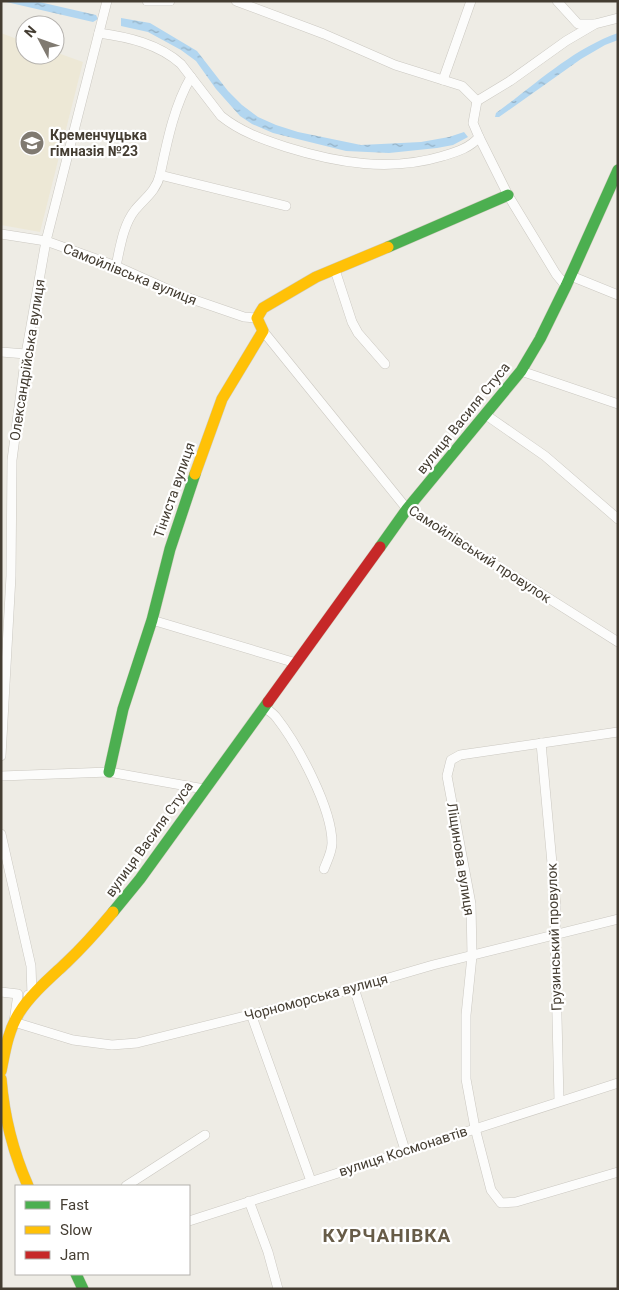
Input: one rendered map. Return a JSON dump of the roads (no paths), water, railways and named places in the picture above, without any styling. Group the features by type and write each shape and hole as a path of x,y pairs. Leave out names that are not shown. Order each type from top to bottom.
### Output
{"main road":[{"name":"вулиця Василя Стуса","path":"1,1071 7,1042 14,1022 32,995 82,948 111,915 408,509 521,371 540,339 569,281 618,170"},
{"path":"263,332 257,318 263,308 316,277 508,195"},
{"name":"Тіниста вулиця","path":"109,772 123,709 152,620 170,549 222,399 263,332"},
{"path":"1,1079 4,1108 12,1142 19,1167 28,1185"},
{"path":"76,1275 83,1289"}],"street":[{"name":"Олександрійська вулиця","path":"1,756 6,575 12,460 26,354 46,241 107,1"},
{"path":"147,1 170,1"},
{"path":"236,1 324,34 395,65 462,86 477,100"},
{"path":"443,80 472,1"},
{"path":"557,1 578,24 594,24 618,18"},
{"path":"477,100 510,81 566,41 594,24"},
{"path":"99,32 140,42 173,57 191,76 221,116 237,128 263,140 330,160 376,165 418,162 456,152 473,144 479,137"},
{"path":"116,266 126,226 135,210 152,193 158,183 179,103 184,87 191,76"},
{"path":"477,100 473,123 479,137 508,195 556,274 569,281 618,295"},
{"path":"160,175 286,206"},
{"name":"Самойлівська вулиця","path":"1,234 46,241 116,266 183,296 244,317 257,318"},
{"path":"335,270 352,322 358,333 385,364"},
{"name":"Самойлівський провулок","path":"263,332 408,509 618,642"},
{"path":"1,352 26,354"},
{"path":"521,371 618,404"},
{"path":"486,416 545,456 618,519"},
{"path":"152,620 296,663"},
{"path":"264,707 276,715 306,764 322,802 330,829 332,845 324,869"},
{"name":"Ліщинова вулиця","path":"618,732 460,755 451,760 447,776 471,904 472,956 466,1015 466,1079 475,1128 491,1190 501,1202 516,1202 618,1172"},
{"name":"Грузинський провулок","path":"541,743 556,907 559,1102"},
{"path":"1,776 109,772 204,788"},
{"path":"1,834 31,966 32,995 1,992"},
{"name":"Чорноморська вулиця","path":"14,1022 73,1040 112,1045 137,1043 354,988 433,965 618,919"},
{"path":"354,988 405,1150"},
{"path":"14,1022 18,994"},
{"path":"251,1014 311,1181"},
{"name":"вулиця Космонавтів","path":"190,1221 618,1083"},
{"path":"128,1185 205,1135"},
{"path":"249,1201 268,1252 278,1289"}],"water":[{"path":"2,1 35,1 96,15 98,19 93,22"},
{"path":"121,18 150,23 197,51 228,91 242,105 258,117 276,125 298,132 361,145 421,142 464,132 468,137 453,145 389,153 346,151 273,133 252,124 240,116 216,89 196,61 181,50 148,32 121,26"},
{"path":"618,33 618,40 581,59 499,117 495,117 496,113 554,68 585,48"}],"place":[{"name":"Кременчуцька гімназія №23","path":"32,143"}],"district":[{"name":"КУРЧАНІВКА","path":"387,1235"}]}
